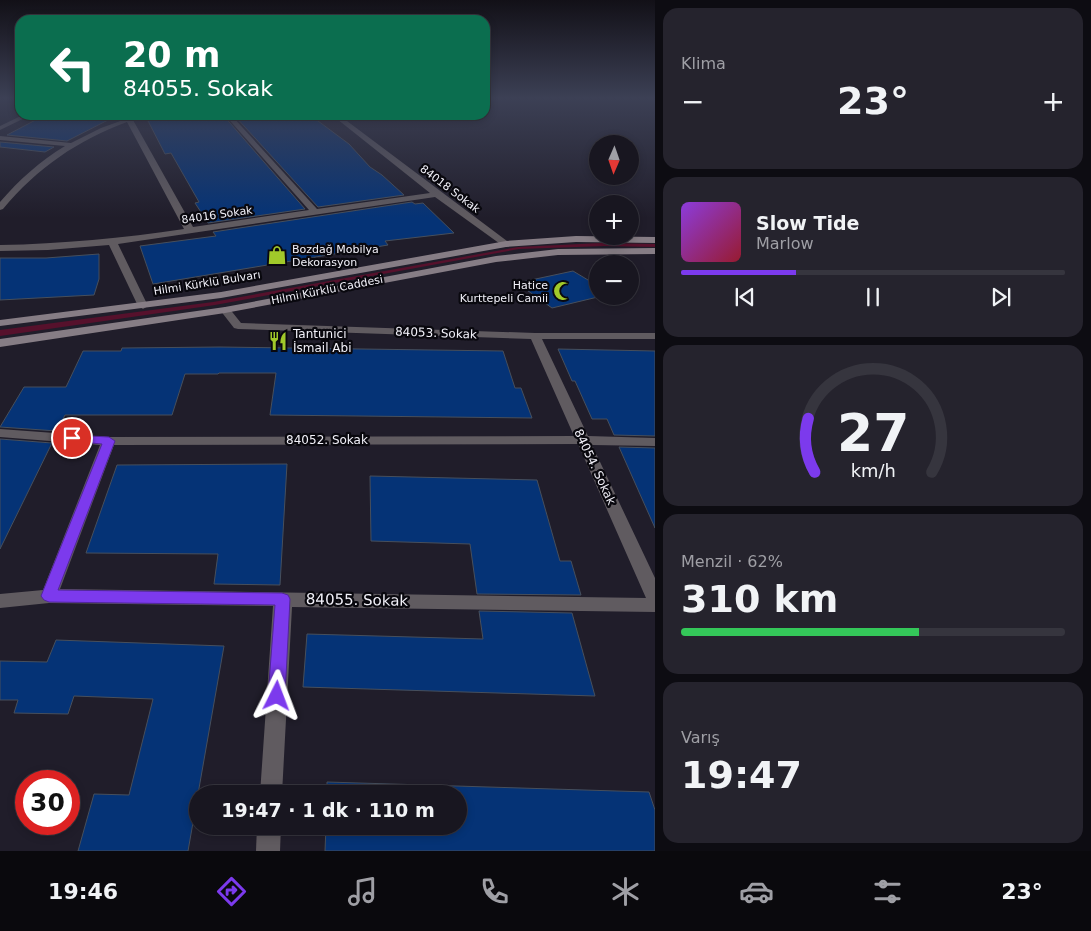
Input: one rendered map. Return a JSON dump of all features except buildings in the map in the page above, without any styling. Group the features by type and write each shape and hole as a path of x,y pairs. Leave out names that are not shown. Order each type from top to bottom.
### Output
{"main road":[{"name":"Hilmi Kürklü Bulvarı","path":"0,323 221,295 506,244 576,239 655,240"},
{"name":"Hilmi Kürklü Caddesi","path":"0,343 224,310 496,259 558,252 655,251"}],"street":[{"path":"8,139 74,145"},
{"path":"0,207 12,192 37,170 86,139"},
{"path":"141,139 190,230"},
{"path":"249,139 315,212"},
{"name":"84018 Sokak","path":"366,139 506,244"},
{"name":"84016 Sokak","path":"0,248 48,247 112,242 437,194"},
{"path":"112,242 143,306"},
{"name":"84053. Sokak","path":"224,310 238,326 535,336 655,336"},
{"name":"84054. Sokak","path":"535,336 655,597"},
{"name":"84052. Sokak","path":"0,433 109,441 582,440 655,442"},
{"path":"49,596 109,441"},
{"name":"84055. Sokak","path":"0,601 49,596 655,605"},
{"path":"272,785 282,599"},
{"path":"268,851 269,835"}],"shaded area":[{"path":"589,244 655,244 655,247 605,246 519,249 215,305 0,336 0,330 213,302 518,247"}],"place":[{"name":"Bozdağ Mobilya Dekorasyon","path":"277,255"},
{"name":"Hatice Kurttepeli Camii","path":"563,291"},
{"name":"Tantunici İsmail Abi","path":"278,341"}],"route":[{"path":"72,438 109,441 49,596 282,599 277,696"}]}
